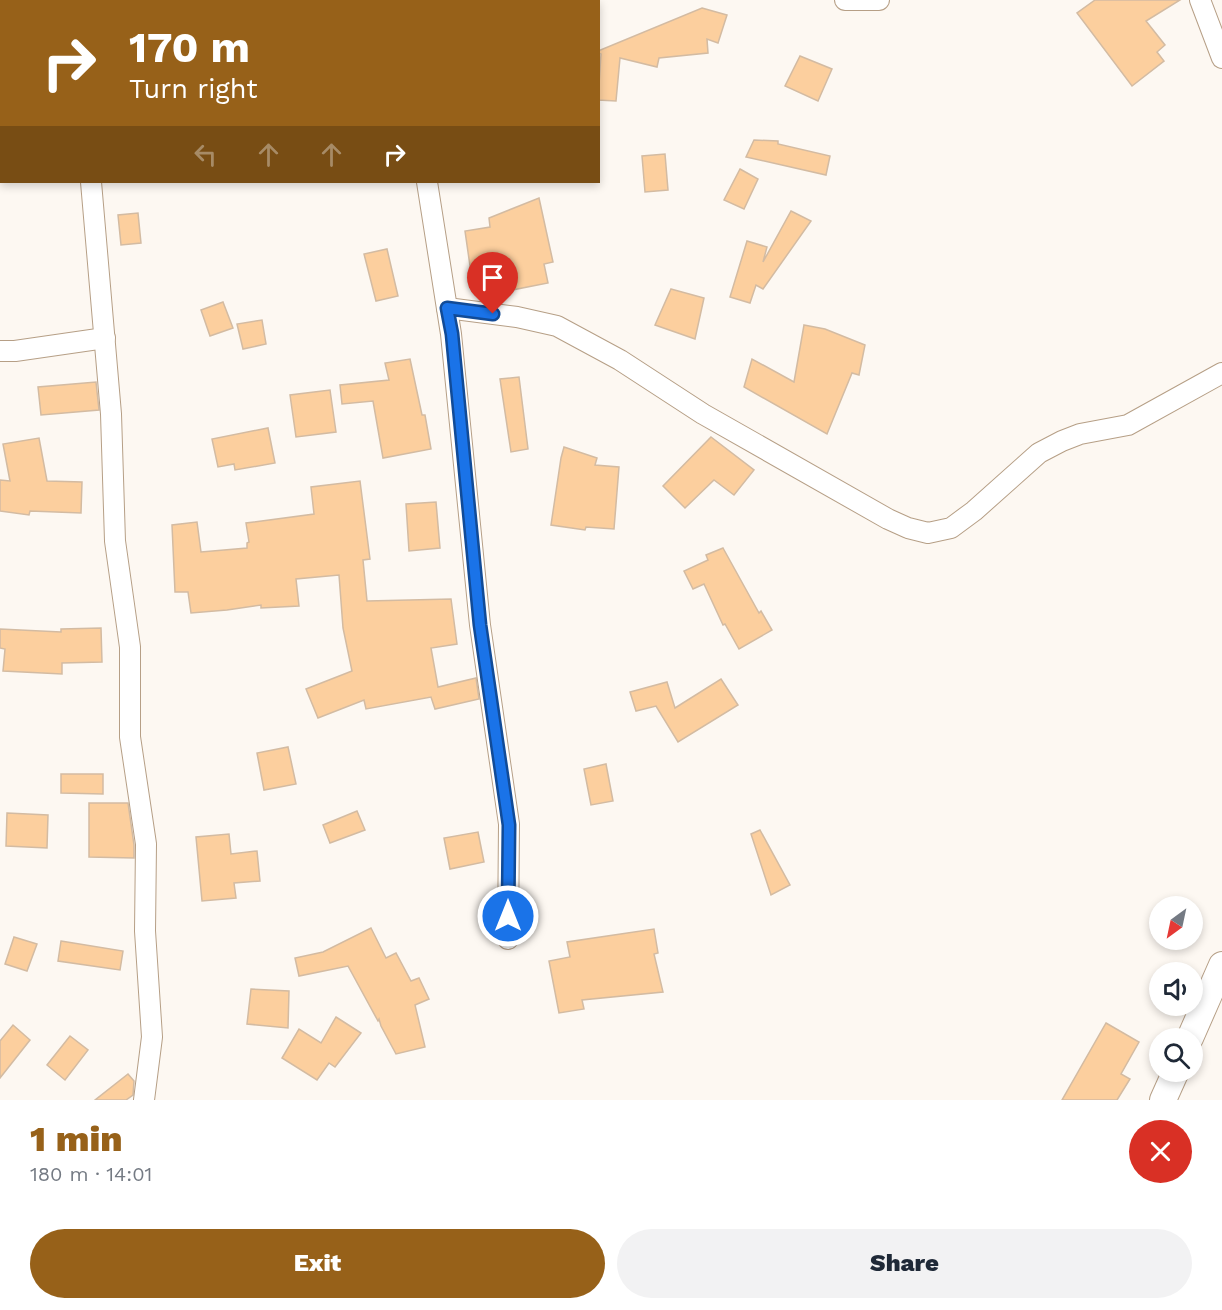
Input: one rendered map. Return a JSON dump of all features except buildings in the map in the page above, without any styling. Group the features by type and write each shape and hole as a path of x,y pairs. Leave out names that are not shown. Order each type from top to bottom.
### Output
{"street":[{"path":"845,0 879,0"},
{"path":"1200,0 1222,58"},
{"path":"91,183 111,414 115,541 130,647 130,737 146,844 145,931 152,1037 144,1100"},
{"path":"427,183 452,334 480,625 509,825 508,939"},
{"path":"447,308 517,317 557,326 620,360 703,414 888,519 908,528 928,533 951,528 1039,453 1080,434 1128,425 1222,373"},
{"path":"0,351 15,351 105,338"},
{"path":"1194,1028 1222,965"},
{"path":"1163,1100 1171,1082"}],"route":[{"path":"493,314 447,308 452,334 480,625 509,825 508,916"}]}
